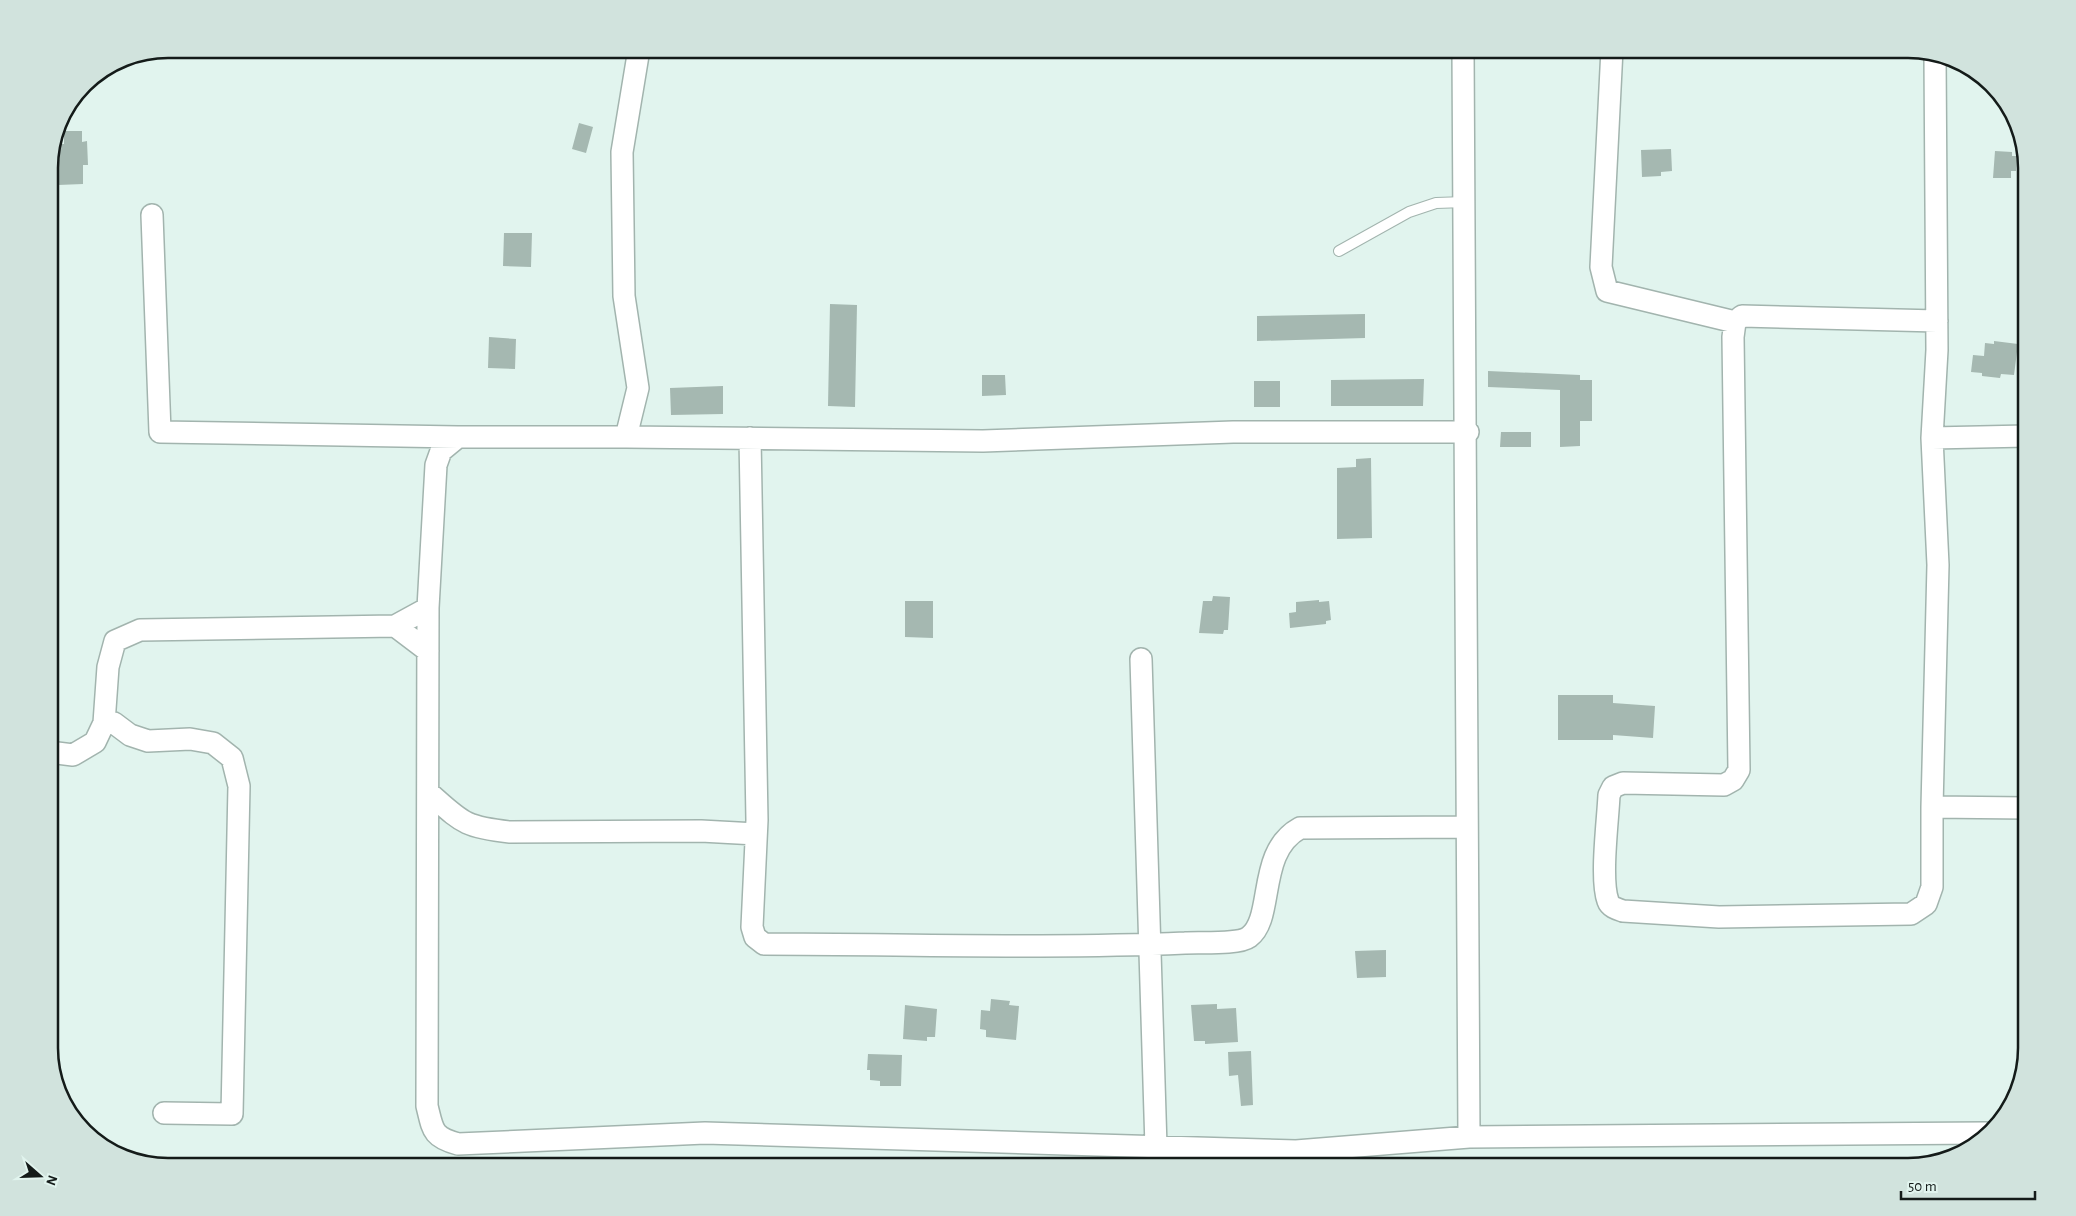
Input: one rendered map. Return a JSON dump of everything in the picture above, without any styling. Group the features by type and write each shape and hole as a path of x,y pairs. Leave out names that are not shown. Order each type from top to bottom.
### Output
{"street":[{"path":"626,437 638,388 624,296 622,152 638,57"},
{"path":"1463,57 1468,432 1467,827 1469,1137"},
{"path":"1612,57 1600,267 1607,291 1735,322"},
{"path":"1935,61 1937,321 1932,438 1938,565 1932,886 1926,904 1911,914 1719,917 1623,911 1613,907 1608,902 1605,870 1609,795 1613,787 1623,783 1724,785 1733,780 1739,770 1733,337 1735,322 1742,316 1937,321"},
{"path":"152,214 160,432 458,437 983,441 1233,432 1468,432"},
{"path":"1932,438 2018,436"},
{"path":"458,437 442,451 436,465 428,608 427,1106 433,1128 441,1139 458,1144 705,1133 1156,1147 1298,1158"},
{"path":"750,438 756,834 752,928 755,937 764,944 1149,944 1242,940 1249,937 1257,929 1274,857 1288,834 1300,828 1467,827"},
{"path":"58,753 73,755 95,742 104,723 108,667 115,641 127,634 140,630 395,626 428,608"},
{"path":"395,626 428,651"},
{"path":"1141,659 1156,1147"},
{"path":"104,723 114,723 130,734 148,741 190,739 212,743 232,758 239,786 232,1114 164,1113"},
{"path":"428,792 462,822 479,829 510,832 701,831 756,834"},
{"path":"1932,807 2018,808"},
{"path":"1318,1158 1469,1137 1978,1133"}],"lane":[{"path":"1340,251 1409,212 1436,204 1465,202"}],"building":[{"path":"579,123 593,127 586,153 572,149"},
{"path":"64,131 82,131 82,142 87,141 88,165 83,165 83,184 58,185 58,153 60,144 64,144"},
{"path":"1671,149 1672,171 1661,172 1661,176 1642,177 1641,150"},
{"path":"1995,151 2012,152 2012,156 2017,156 2016,171 2011,171 2011,178 1993,178"},
{"path":"504,233 532,233 531,267 503,266"},
{"path":"830,304 857,305 855,407 828,406"},
{"path":"1365,314 1365,338 1257,341 1257,316"},
{"path":"489,337 516,339 515,369 488,368"},
{"path":"1994,341 2018,344 2014,375 2001,374 2000,378 1982,376 1982,373 1971,372 1973,355 1984,356 1985,343 1994,344"},
{"path":"1488,371 1580,375 1580,380 1592,380 1592,421 1580,421 1580,446 1560,447 1560,390 1488,387"},
{"path":"982,375 1005,375 1006,395 982,396"},
{"path":"1424,379 1423,406 1331,406 1331,380"},
{"path":"1254,381 1280,381 1280,407 1254,407"},
{"path":"723,386 723,414 671,415 670,388"},
{"path":"1501,432 1531,432 1531,447 1500,447"},
{"path":"1371,458 1372,538 1337,539 1337,468 1356,467 1356,459"},
{"path":"1213,596 1230,597 1228,630 1224,630 1223,634 1199,633 1203,601 1212,601"},
{"path":"1319,600 1319,602 1329,601 1331,620 1326,621 1326,624 1290,628 1289,613 1296,612 1296,602"},
{"path":"905,601 933,601 933,638 905,637"},
{"path":"1558,695 1613,695 1613,703 1655,706 1653,738 1613,735 1613,740 1558,740"},
{"path":"1386,950 1386,977 1357,978 1355,951"},
{"path":"991,999 1010,1001 1009,1005 1019,1006 1016,1040 986,1037 986,1030 980,1029 981,1010 990,1011"},
{"path":"1217,1004 1217,1009 1236,1008 1238,1042 1205,1044 1205,1041 1194,1041 1191,1005"},
{"path":"905,1005 937,1009 935,1037 927,1037 927,1041 903,1039"},
{"path":"1251,1051 1253,1105 1241,1106 1238,1075 1229,1076 1228,1052"},
{"path":"868,1054 902,1055 901,1086 880,1086 880,1081 870,1080 870,1070 867,1070"}]}
